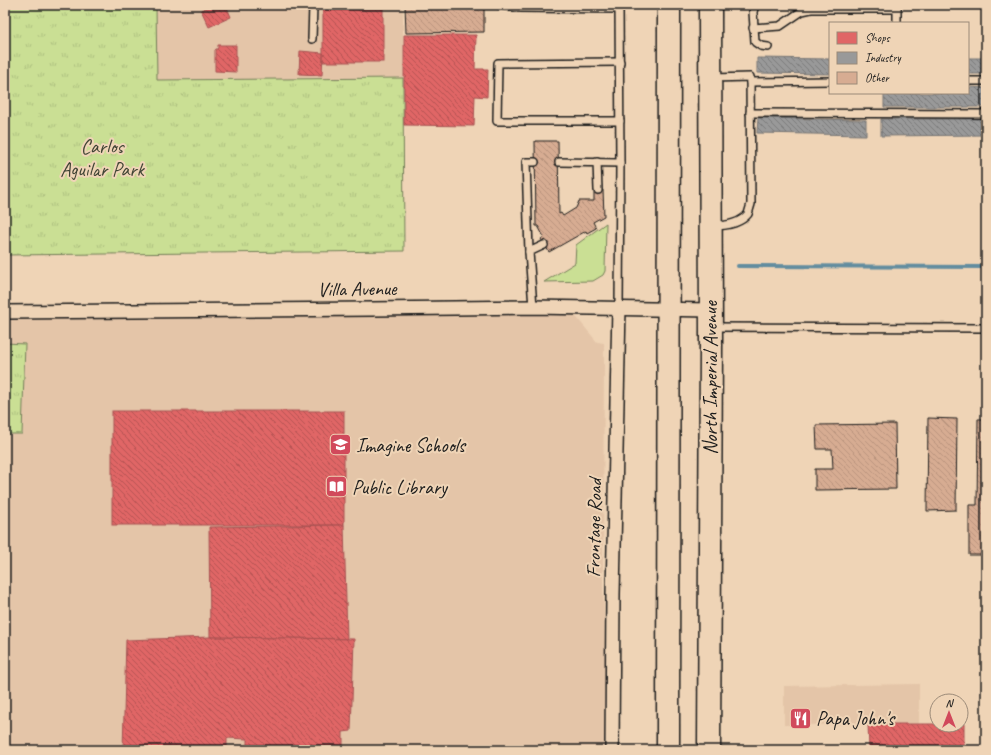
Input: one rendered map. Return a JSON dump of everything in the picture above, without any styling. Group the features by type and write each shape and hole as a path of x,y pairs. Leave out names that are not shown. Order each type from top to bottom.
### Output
{"highway":[{"path":"668,750 669,5"},
{"name":"North Imperial Avenue","path":"709,750 710,5"}],"street":[{"name":"Villa Avenue","path":"5,312 619,307 668,309 710,318"},
{"name":"Frontage Road","path":"612,750 613,594 619,307"}],"lane":[{"path":"312,39 314,5"},
{"path":"500,5 518,8 619,7 619,307"},
{"path":"755,5 753,12 755,42 761,46 768,46"},
{"path":"753,28 780,26 802,11 811,9 897,7 898,22"},
{"path":"620,62 498,63 497,121 620,120"},
{"path":"710,78 750,77 751,204 747,214 736,222 724,226 710,226"},
{"path":"750,82 829,81"},
{"path":"969,81 986,81"},
{"path":"750,112 986,114"},
{"path":"532,307 526,162 535,162"},
{"path":"558,162 620,163"},
{"path":"597,162 598,190"},
{"path":"529,252 544,245"},
{"path":"710,318 986,328"}],"shaded area":[{"path":"156,5 403,5 403,78 156,80"},
{"path":"568,307 597,342 604,343 603,581 608,750 5,750 5,317"},
{"path":"919,684 919,724 784,725 784,686"}],"green space":[{"name":"Carlos Aguilar Park","path":"5,5 156,5 157,80 403,78 404,251 5,255"},
{"path":"606,223 605,271 603,275 593,281 544,282 575,263 576,245"},
{"path":"5,343 25,344 22,434 5,434"}],"building: Shops":[{"path":"214,5 226,5 231,17 209,27 201,10"},
{"path":"323,8 383,8 383,62 323,62"},
{"path":"404,35 476,35 475,69 488,69 487,97 475,96 474,126 404,125"},
{"path":"218,45 236,45 236,72 215,71 215,50 218,48"},
{"path":"300,51 323,53 322,75 299,74"},
{"path":"112,411 344,411 344,525 112,525"},
{"path":"344,525 347,639 210,637 209,527"},
{"path":"210,637 354,639 351,731 343,732 343,750 247,750 247,739 227,738 227,750 123,750 126,640"},
{"path":"868,724 929,724 929,733 964,733 964,750 869,750"}],"building: Industry":[{"path":"757,58 829,59 829,74 757,73"},
{"path":"969,58 986,58 986,74 969,74"},
{"path":"969,87 986,88 986,107 884,107 884,94 969,94"},
{"path":"758,118 866,120 866,135 757,133"},
{"path":"881,119 986,119 986,135 881,136"}],"building: Other":[{"path":"405,5 484,5 484,32 406,33"},
{"path":"535,141 558,141 559,214 561,213 563,216 576,208 579,201 594,201 594,190 603,190 604,216 593,222 596,228 587,233 586,231 549,252 541,239 544,237 538,226 536,226"},
{"path":"928,418 957,419 956,510 927,511"},
{"path":"978,419 986,419 986,555 969,555 969,505 977,505"},
{"path":"895,424 896,489 815,490 815,469 833,469 832,449 817,449 816,425"}],"waterway":[{"path":"738,266 986,267"}],"place":[{"name":"Imagine Schools","path":"340,445"},
{"name":"Public Library","path":"336,487"},
{"name":"Papa John's","path":"801,718"}]}
